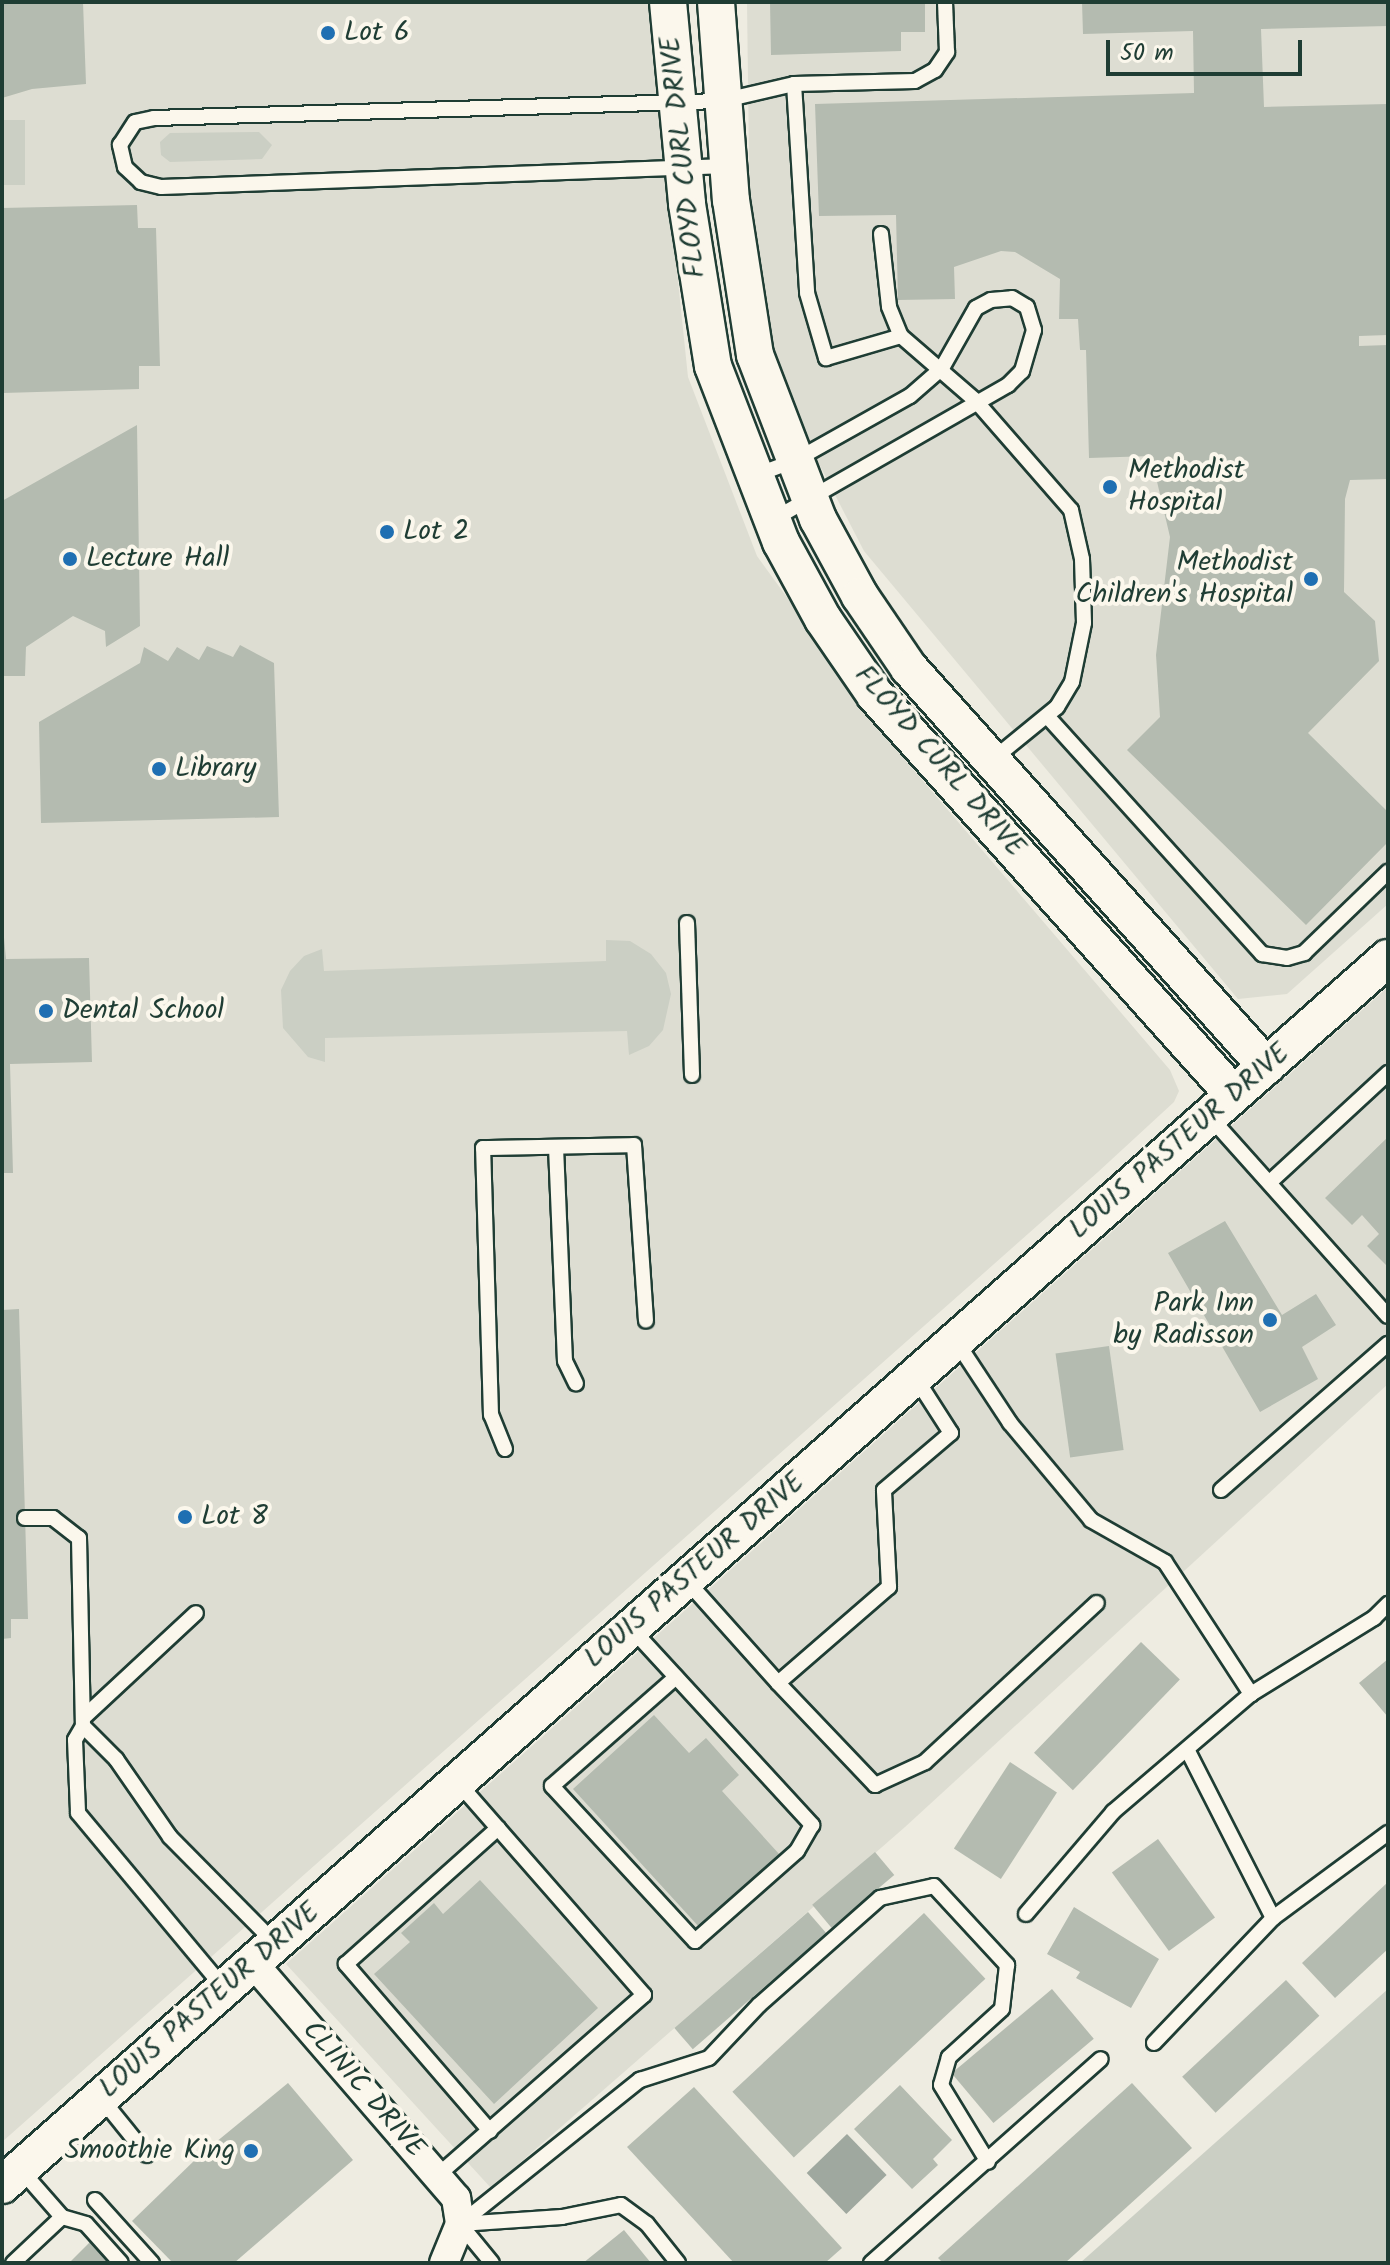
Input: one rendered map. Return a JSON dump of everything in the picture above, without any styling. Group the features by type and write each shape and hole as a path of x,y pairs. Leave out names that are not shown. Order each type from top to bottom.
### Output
{"street":[{"name":"FLOYD CURL DRIVE","path":"668,2 684,168 713,366 772,520 823,619 875,695 1221,1105"},
{"name":"FLOYD CURL DRIVE","path":"716,2 728,166 755,355 810,500 860,596 909,668 1266,1066"},
{"name":"LOUIS PASTEUR DRIVE","path":"11,2177 1221,1105 1384,971"},
{"name":"CLINIC DRIVE","path":"264,1953 456,2198 460,2224"},
{"path":"444,2263 460,2224"}],"lane":[{"path":"728,166 161,187 141,182 125,167 120,145 135,122 154,118 721,101 794,84 915,81 935,70 947,52 945,2"},
{"path":"794,84 807,293 826,358 901,336"},
{"path":"881,234 889,307 901,336 942,368 975,400 1071,510 1082,559 1084,623 1072,682 1047,716 992,760"},
{"path":"753,476 794,461 910,396 942,368 976,308 991,300 1012,298 1027,307 1034,330 1022,371 1008,385 975,400 772,520"},
{"path":"1047,716 1262,954 1287,958 1304,953 1388,872"},
{"path":"687,923 692,1075"},
{"path":"1270,1182 1388,1073"},
{"path":"1221,1105 1270,1182 1388,1316"},
{"path":"505,1449 491,1415 483,1148 634,1145 646,1321"},
{"path":"556,1147 565,1361 576,1384"},
{"path":"955,1341 1010,1423 1091,1520 1165,1562 1251,1694"},
{"path":"1221,1490 1388,1344"},
{"path":"778,1683 889,1587 884,1490 951,1433 915,1377"},
{"path":"25,1518 53,1518 79,1538 83,1722 116,1759 170,1837 264,1953"},
{"path":"686,1580 875,1785 925,1762 1097,1603"},
{"path":"1026,1914 1113,1812 1251,1694 1374,1618 1388,1604"},
{"path":"196,1613 83,1722 75,1740 78,1813 224,1988"},
{"path":"631,1628 812,1825 797,1851 695,1941 552,1786 676,1677"},
{"path":"1188,1751 1273,1918"},
{"path":"437,2176 644,1995 457,1782"},
{"path":"490,2131 346,1964 498,1828"},
{"path":"1154,2043 1273,1918 1388,1833"},
{"path":"460,2224 640,2080 709,2058 759,2005 880,1898 934,1886 1007,1965 1002,2009 949,2057 941,2085 988,2162"},
{"path":"871,2263 1101,2059"},
{"path":"101,2097 147,2155"},
{"path":"11,2177 62,2217 86,2224 121,2263"},
{"path":"95,2200 152,2263"},
{"path":"460,2224 562,2217 621,2205 647,2224 678,2263"},
{"path":"2,2255 11,2263 62,2217"},
{"path":"460,2224 492,2263"}],"shaded area":[{"path":"2,2 649,2 688,377 757,556 906,761 1170,1070 1179,1091 1174,1102 1098,1172 2,2142"},
{"name":"Methodist Hospital","path":"747,2 1388,2 1388,904 1287,994 1238,999 864,551 817,460 773,350 750,235"},
{"path":"2,120 25,120 25,185 2,185"},
{"path":"259,132 272,145 262,159 170,162 161,155 160,142 170,133"},
{"path":"606,940 630,941 651,954 666,973 671,994 663,1030 649,1046 629,1055 627,1031 325,1038 325,1062 308,1057 283,1028 281,990 290,971 304,956 322,949 324,971 606,961"},
{"path":"1388,987 1388,1384 905,1827 491,2188 286,1964"},
{"path":"1388,1989 1388,2263 1080,2263"},
{"path":"847,2134 887,2175 846,2214 807,2173"}],"building":[{"path":"2,2 83,2 86,84 32,89 2,98"},
{"path":"770,2 925,2 925,32 901,32 901,51 771,55"},
{"path":"1082,2 1388,2 1388,26 1261,29 1264,107 1388,104 1388,335 1359,336 1359,346 1388,345 1388,479 1350,480 1345,499 1344,592 1375,621 1379,661 1308,733 1388,812 1388,842 1306,925 1127,750 1160,717 1156,655 1170,537 1151,456 1089,458 1086,350 1080,350 1078,319 1059,319 1060,279 1015,252 1001,251 954,267 955,299 898,300 896,215 819,216 815,104 1194,93 1193,31 1083,34"},
{"path":"137,205 138,228 156,228 160,366 139,366 139,389 3,393 2,208"},
{"name":"Lecture Hall","path":"137,425 140,626 106,647 105,631 73,616 26,647 25,676 2,676 2,501"},
{"name":"Library","path":"240,645 274,663 279,817 41,823 39,722 140,663 144,647 168,661 177,647 199,660 207,646 233,657"},
{"name":"Dental School","path":"2,916 6,959 89,958 92,1062 10,1064 13,1173 2,1173"},
{"path":"1388,1137 1388,1267 1367,1246 1379,1234 1362,1215 1352,1225 1325,1198"},
{"name":"Park Inn by Radisson","path":"1225,1221 1282,1315 1316,1294 1336,1325 1302,1347 1318,1379 1260,1412 1168,1253"},
{"path":"19,1309 28,1619 11,1619 11,1638 2,1639 2,1310"},
{"path":"1109,1346 1124,1450 1070,1457 1056,1354"},
{"path":"1141,1642 1180,1680 1073,1790 1034,1753"},
{"path":"1388,1659 1388,1717 1359,1683"},
{"path":"654,1715 689,1753 706,1738 739,1775 722,1791 780,1855 700,1928 573,1789"},
{"path":"1010,1762 1057,1792 1001,1879 954,1848"},
{"path":"1158,1839 1215,1917 1169,1951 1112,1873"},
{"path":"875,1852 894,1875 831,1928 812,1905"},
{"path":"480,1880 598,2008 494,2104 374,1974 410,1942 401,1933 434,1903 443,1914"},
{"path":"1388,1882 1388,1949 1335,1998 1302,1963"},
{"path":"1074,1907 1159,1959 1131,2008 1076,1978 1080,1972 1047,1954"},
{"path":"808,1912 826,1933 693,2049 674,2028"},
{"path":"924,1913 985,1979 794,2158 732,2092"},
{"path":"1286,1980 1319,2016 1216,2113 1182,2077"},
{"path":"1052,1989 1094,2039 993,2123 952,2073"},
{"path":"288,2083 353,2160 234,2263 173,2263 132,2221 199,2156"},
{"path":"1132,2083 1192,2148 1065,2263 943,2263 938,2258"},
{"path":"900,2085 952,2140 933,2159 938,2165 912,2189 854,2129"},
{"path":"694,2087 842,2248 825,2263 734,2263 627,2147"},
{"path":"624,2230 651,2263 583,2263"},
{"path":"90,2242 111,2263 69,2263"}],"place":[{"name":"Lot 6","path":"328,33"},
{"name":"Methodist Hospital","path":"1110,487"},
{"name":"Lot 2","path":"387,532"},
{"name":"Lecture Hall","path":"70,559"},
{"name":"Methodist Children's Hospital","path":"1311,579"},
{"name":"Library","path":"159,769"},
{"name":"Dental School","path":"46,1011"},
{"name":"Park Inn by Radisson","path":"1270,1320"},
{"name":"Lot 8","path":"185,1517"},
{"name":"Smoothie King","path":"251,2151"}]}
